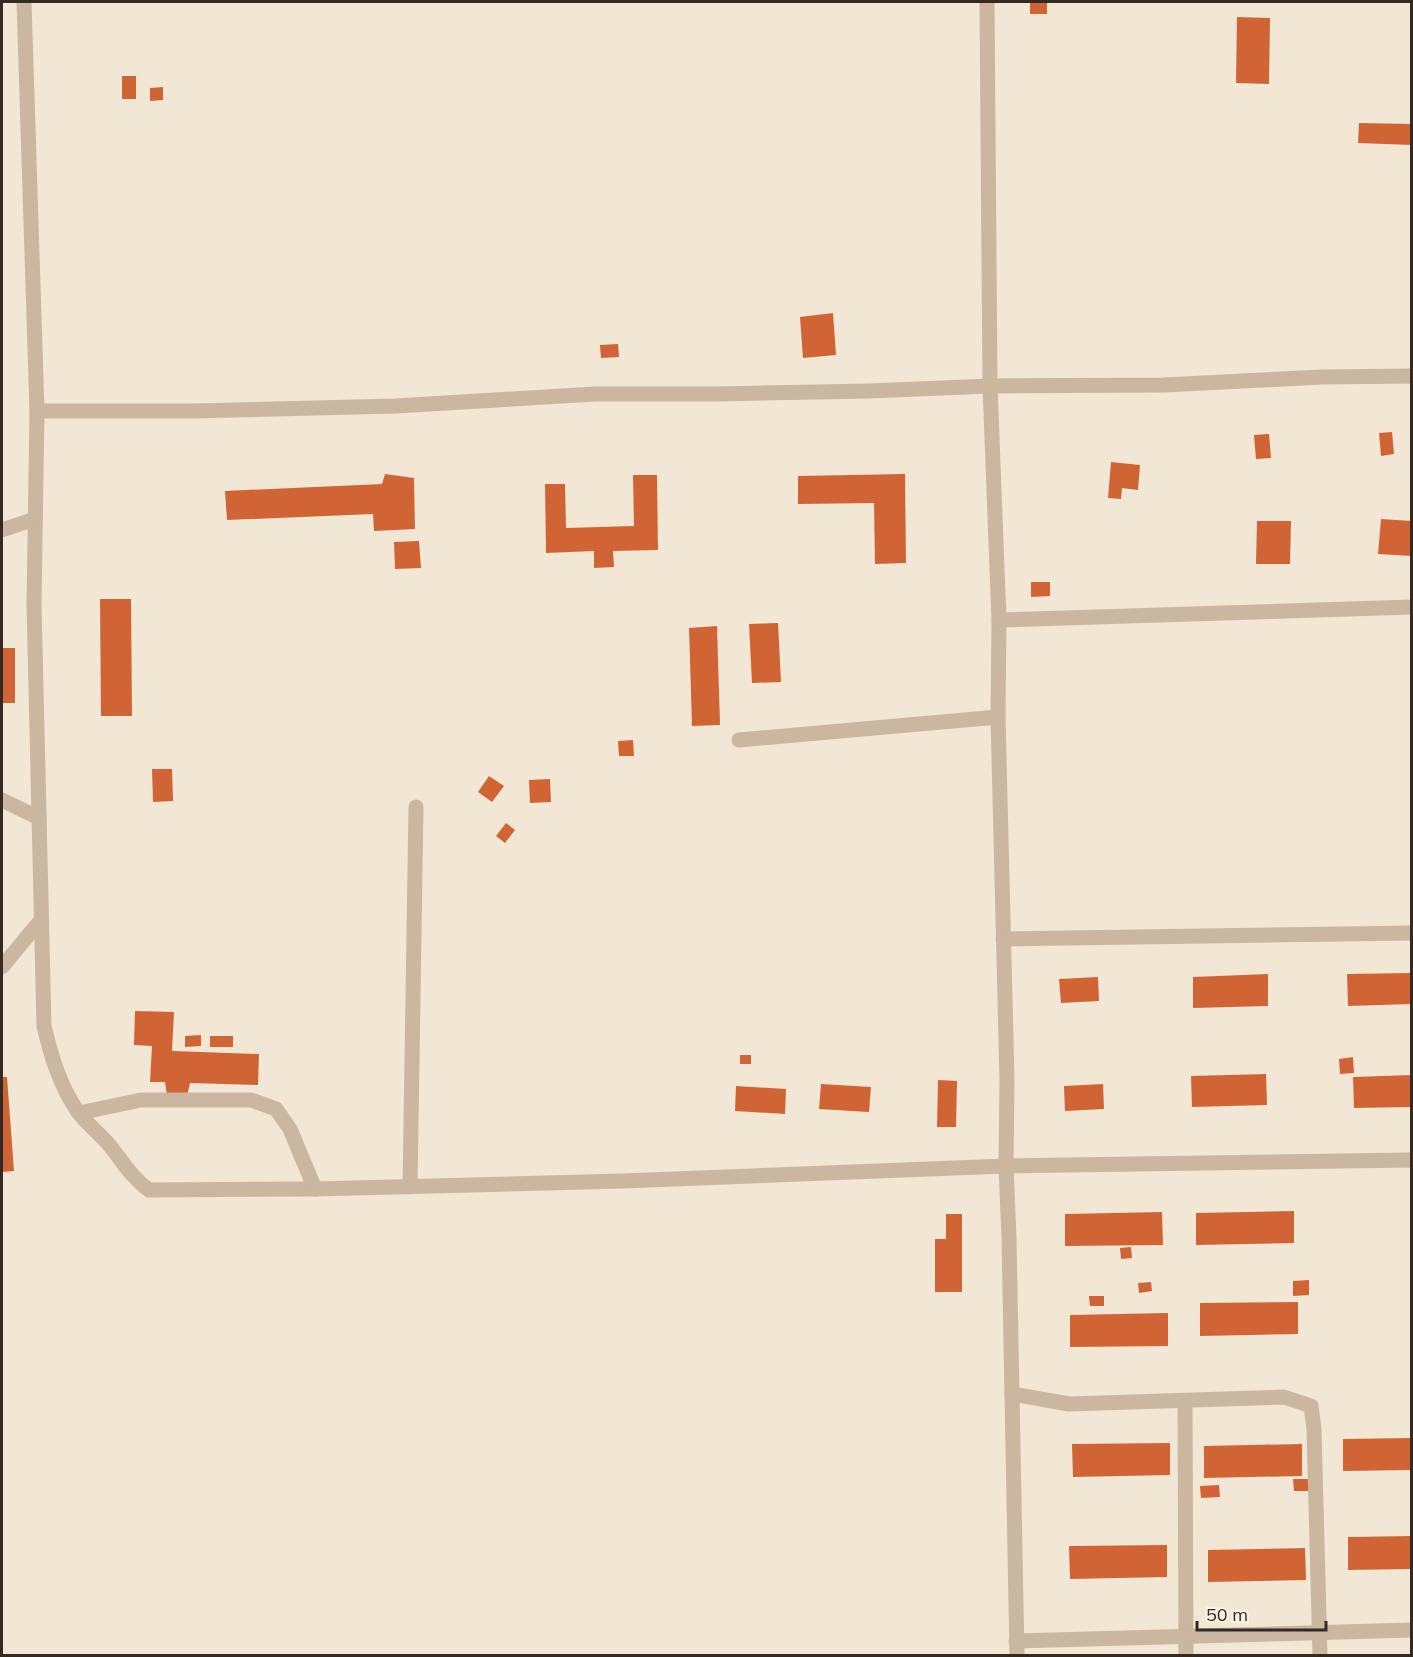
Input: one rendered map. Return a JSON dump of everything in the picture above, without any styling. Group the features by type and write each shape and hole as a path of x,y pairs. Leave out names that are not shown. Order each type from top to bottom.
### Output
{"street":[{"path":"24,2 38,411 34,604 44,1026 51,1058 66,1092 79,1113 109,1144 137,1182 149,1190 315,1189 623,1181 1006,1166 1412,1160"},
{"path":"987,2 990,386 999,620 998,717 1017,1648 1185,1636 1412,1630"},
{"path":"38,411 192,411 396,406 595,394 1164,385 1322,376 1412,376"},
{"path":"2,530 35,519"},
{"path":"999,620 1412,607"},
{"path":"740,740 998,717"},
{"path":"2,800 39,818"},
{"path":"410,1187 416,807"},
{"path":"2,967 41,920"},
{"path":"1003,939 1412,933"},
{"path":"79,1113 141,1100 251,1100 276,1109 290,1129 315,1189"},
{"path":"1012,1394 1070,1404 1284,1397 1311,1406 1314,1429 1320,1656"},
{"path":"1185,1401 1186,1656"}],"building":[{"path":"1030,2 1047,2 1047,14 1030,14"},
{"path":"1237,17 1270,18 1269,84 1236,83"},
{"path":"122,76 136,76 136,99 122,99"},
{"path":"163,87 163,100 150,101 150,88"},
{"path":"1359,123 1412,124 1412,145 1358,143"},
{"path":"833,313 836,355 803,358 800,317"},
{"path":"618,344 619,357 601,358 600,345"},
{"path":"1392,432 1394,454 1381,456 1379,433"},
{"path":"1269,434 1271,458 1256,459 1254,435"},
{"path":"1111,462 1140,465 1138,490 1122,488 1121,499 1108,498"},
{"path":"385,474 414,478 415,529 374,531 373,514 227,520 225,491 382,484"},
{"path":"905,474 906,563 875,564 874,503 798,504 798,476"},
{"path":"633,475 657,475 658,550 613,551 614,567 594,568 594,551 546,553 545,484 565,484 566,528 634,526"},
{"path":"1381,519 1412,521 1412,556 1378,554"},
{"path":"1257,521 1291,521 1290,564 1256,564"},
{"path":"419,541 421,568 395,569 394,542"},
{"path":"1031,582 1050,582 1050,596 1031,597"},
{"path":"100,599 131,599 132,716 101,716"},
{"path":"778,623 781,682 752,683 749,624"},
{"path":"717,626 720,725 692,726 689,628"},
{"path":"2,648 15,648 15,703 2,703"},
{"path":"633,740 634,756 619,756 618,741"},
{"path":"152,769 172,769 173,801 153,802"},
{"path":"489,776 504,786 492,802 478,792"},
{"path":"550,779 551,802 530,803 529,780"},
{"path":"506,823 515,830 505,843 496,836"},
{"path":"1412,973 1412,1004 1348,1006 1347,974"},
{"path":"1268,974 1268,1006 1193,1008 1193,977"},
{"path":"1098,977 1099,1001 1061,1003 1059,979"},
{"path":"135,1011 174,1012 172,1051 259,1054 258,1085 190,1083 187,1096 167,1095 165,1082 150,1082 152,1046 134,1045"},
{"path":"201,1035 201,1046 185,1047 185,1036"},
{"path":"210,1036 233,1036 233,1047 210,1047"},
{"path":"740,1055 751,1055 751,1064 740,1064"},
{"path":"1353,1057 1354,1073 1340,1074 1339,1059"},
{"path":"1266,1074 1267,1105 1192,1107 1191,1076"},
{"path":"1412,1075 1412,1107 1354,1108 1353,1077"},
{"path":"2,1077 7,1077 14,1171 2,1172"},
{"path":"938,1080 957,1081 956,1127 937,1127"},
{"path":"821,1084 871,1087 869,1112 819,1109"},
{"path":"1103,1084 1104,1109 1065,1111 1064,1086"},
{"path":"736,1086 786,1089 785,1114 735,1111"},
{"path":"1294,1211 1294,1243 1196,1245 1196,1213"},
{"path":"1162,1212 1163,1245 1065,1246 1065,1214"},
{"path":"946,1214 962,1214 962,1292 935,1292 935,1239 946,1239"},
{"path":"1131,1247 1132,1258 1121,1259 1120,1248"},
{"path":"1309,1280 1309,1295 1293,1296 1293,1281"},
{"path":"1151,1282 1152,1291 1139,1293 1138,1283"},
{"path":"1089,1296 1104,1296 1104,1306 1090,1306"},
{"path":"1298,1302 1298,1334 1200,1336 1200,1303"},
{"path":"1168,1313 1168,1346 1070,1347 1070,1315"},
{"path":"1412,1438 1412,1470 1343,1471 1343,1439"},
{"path":"1170,1443 1170,1475 1073,1477 1072,1444"},
{"path":"1302,1444 1302,1476 1204,1478 1204,1446"},
{"path":"1293,1479 1309,1479 1309,1491 1294,1491"},
{"path":"1219,1485 1220,1497 1201,1498 1200,1486"},
{"path":"1412,1536 1412,1569 1348,1570 1348,1537"},
{"path":"1167,1545 1167,1577 1070,1579 1069,1546"},
{"path":"1305,1548 1306,1580 1208,1582 1208,1550"}]}
